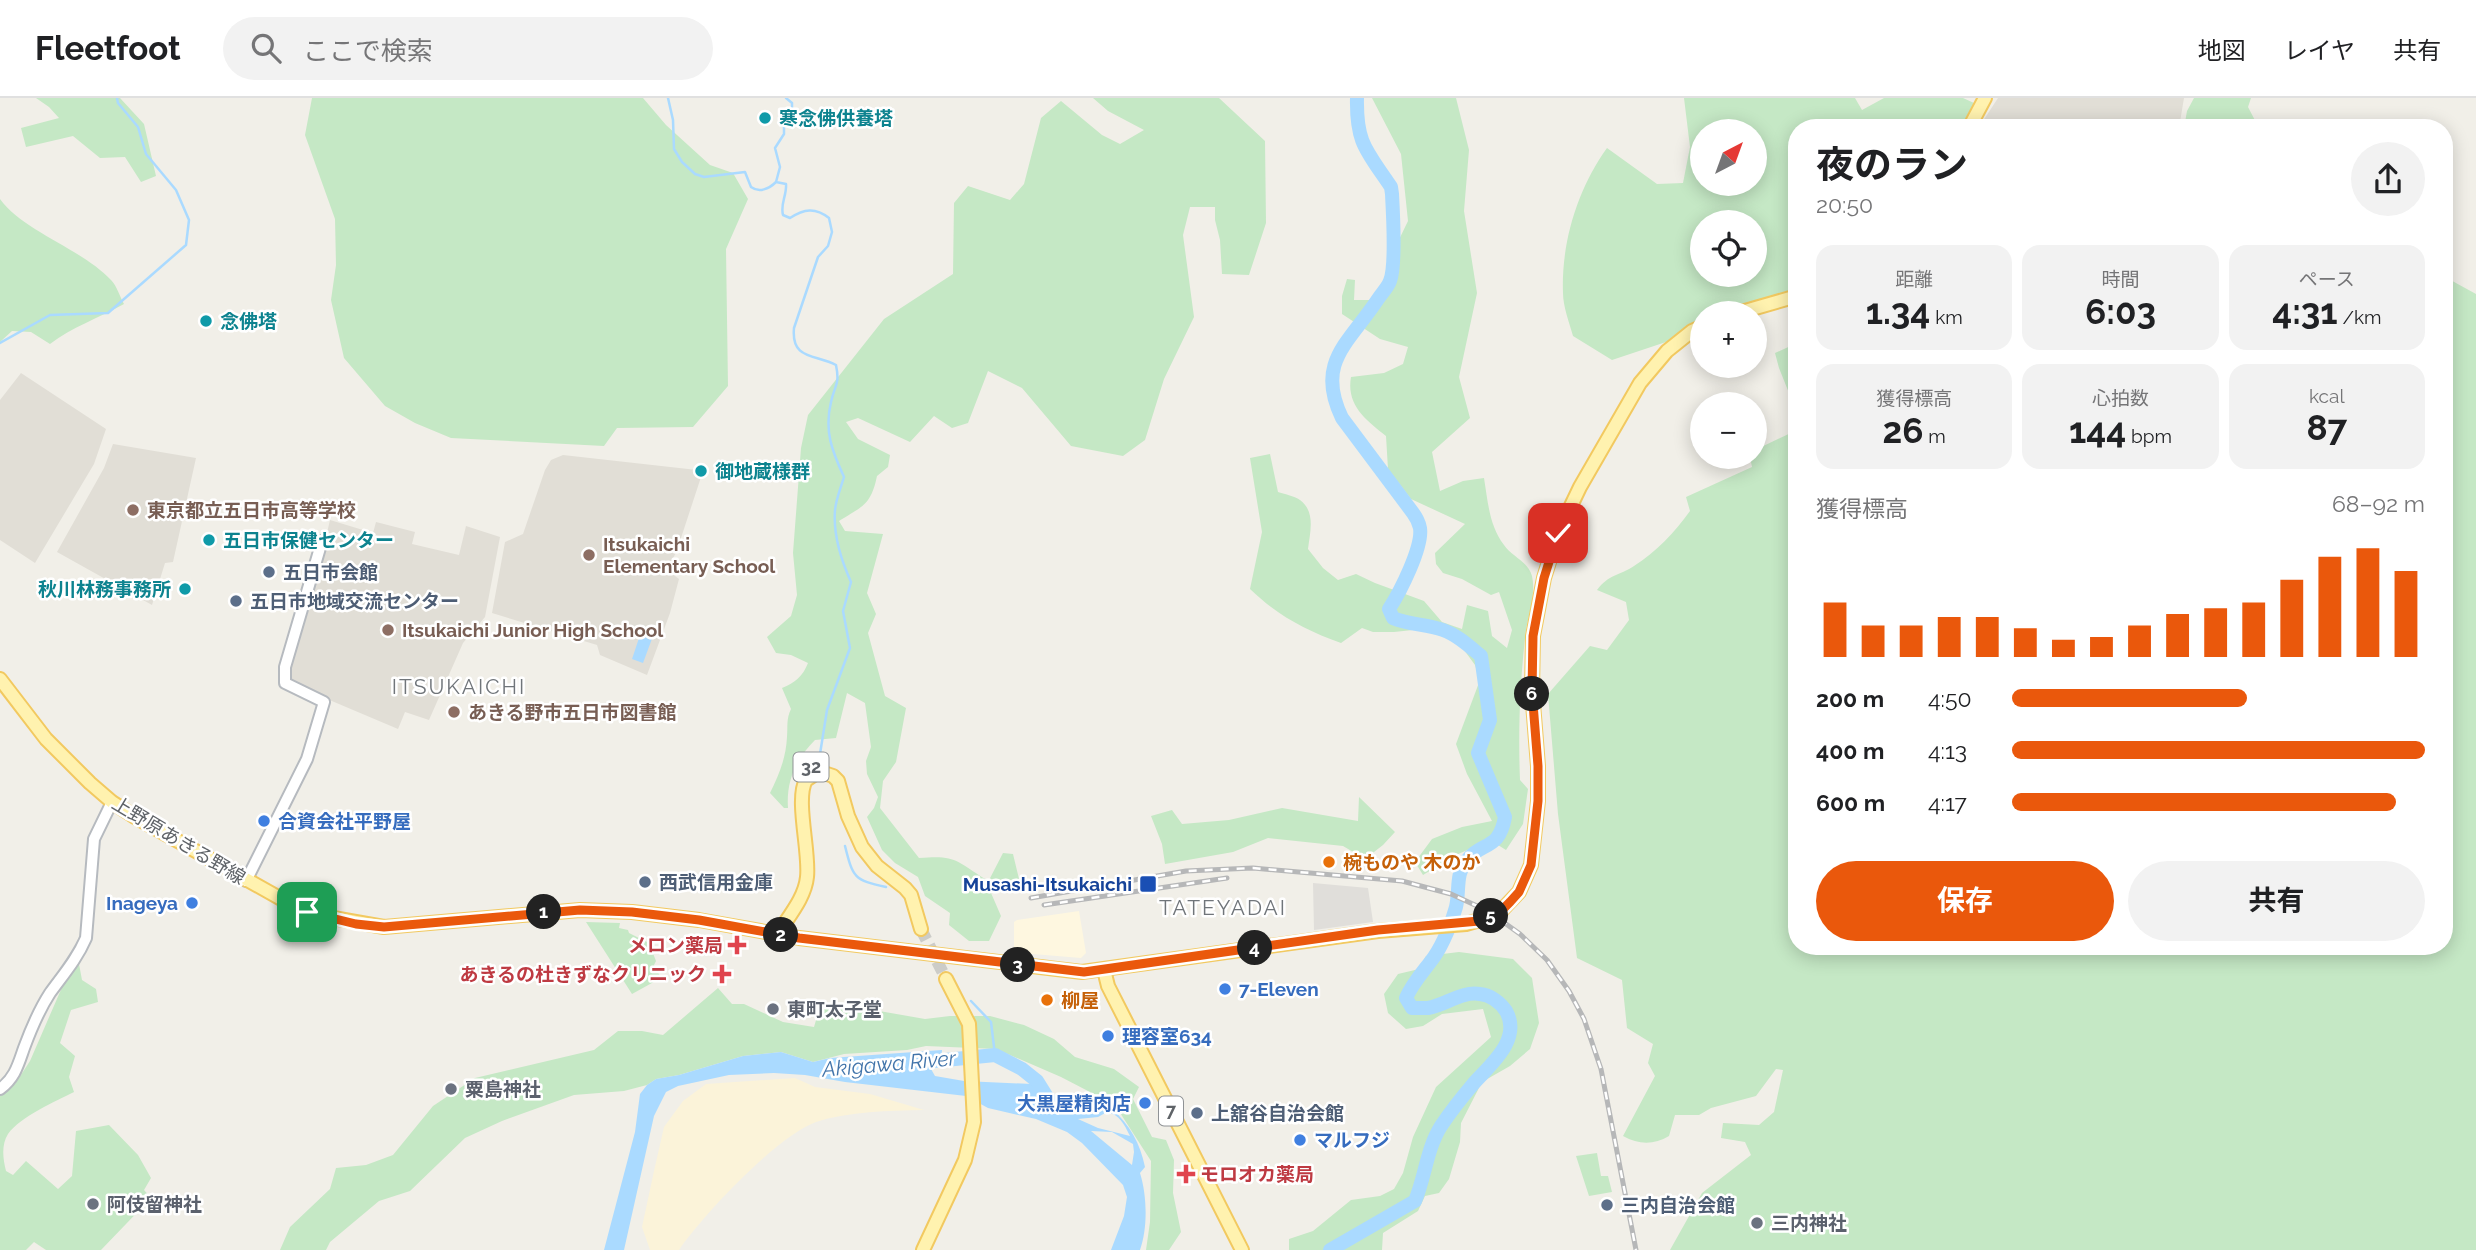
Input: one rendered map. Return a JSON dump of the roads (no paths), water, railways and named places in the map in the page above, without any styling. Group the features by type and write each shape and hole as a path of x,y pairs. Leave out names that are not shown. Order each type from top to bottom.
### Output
{"main road":[{"path":"1974,119 1985,98"},
{"path":"1767,305 1788,299"},
{"name":"上野原あきる野線","path":"0,679 46,739 112,802 270,895 307,912 356,924 384,927 599,910 655,914 777,935 1082,972 1378,930 1448,926 1479,921 1501,911 1519,892 1531,865 1538,789 1532,691 1533,636 1544,578 1558,533 1595,461 1649,371 1678,342 1690,334"},
{"name":"32","path":"777,935 805,889 807,878 806,857 794,791 798,777 812,766 822,765 831,767 845,778 857,836 865,852 911,895 921,929"},
{"name":"7","path":"1104,970 1108,986 1242,1250"},
{"path":"923,1250 965,1160 971,1142 974,1115 971,1037 966,1015 946,979"}],"street":[{"path":"246,881 307,760 324,702 285,683 285,667 321,541"},
{"path":"0,1088 11,1081 42,1008 86,938 94,839 112,802"}],"water":[{"path":"641,632 653,636 643,663 632,659"},
{"path":"942,1050 941,1064 931,1069 935,1076 964,1081 1032,1084 1055,1100 1095,1109 1112,1109 1133,1135 1145,1167 1140,1173 1146,1212 1140,1250 1111,1250 1124,1216 1127,1197 1123,1185 1082,1143 1067,1132 1036,1119 988,1108 966,1096 774,1073 729,1075 678,1086 666,1092 654,1116 624,1250 604,1250 635,1132 640,1094 647,1085 656,1079 743,1056 781,1052 813,1062 830,1058","holes":["1107,1112 1124,1124 1130,1136 1098,1128 1078,1119 1098,1117","1091,1131 1112,1132 1133,1144 1132,1165"]}],"waterway":[{"path":"0,343 50,315 108,313 186,245 189,220 176,190 146,154 138,127 118,103 117,98"},
{"path":"668,98 673,120 674,149 682,162 695,174 704,177 745,172 751,187 757,190 776,182 786,184 783,215 790,218 805,211 814,211 829,218 832,232 828,246 818,257 794,328 796,346 800,351 836,365 837,381 828,422 833,449 844,477 836,506 835,529 851,582 843,611 850,648 827,710 820,754 822,760"},
{"path":"776,182 780,167 775,148 784,134 784,119 792,110 792,103 786,98"},
{"path":"1330,1250 1415,1201 1432,1144 1441,1126 1496,1059 1510,1031 1506,1011 1498,1002 1487,996 1460,996 1428,1008 1412,1008 1406,998 1447,933 1456,907 1463,865 1473,854 1494,841 1505,817 1478,753 1490,720 1481,656 1448,632 1393,618 1389,609 1414,557 1420,526 1342,418 1335,399 1332,382 1339,354 1388,286 1393,264 1391,187 1369,155 1361,137 1357,98"},
{"path":"845,846 856,876 886,887"},
{"path":"971,1001 991,1022 995,1055"},
{"name":"Akigawa River","path":"925,1062 995,1055 1022,1069 1037,1081 1055,1105"}],"tunnel":[{"path":"921,929 946,979"}],"railway":[{"path":"1031,898 1186,871 1253,868 1402,881 1451,894 1488,911 1520,934 1547,960 1569,991 1584,1019 1601,1069 1636,1250"},
{"path":"1044,905 1227,878"}],"place":[{"name":"寒念佛供養塔","path":"765,118"},
{"name":"念佛塔","path":"206,321"},
{"name":"御地蔵様群","path":"701,471"},
{"name":"東京都立五日市高等学校","path":"133,510"},
{"name":"五日市保健センター","path":"209,540"},
{"name":"Itsukaichi Elementary School","path":"589,555"},
{"name":"五日市会館","path":"269,572"},
{"name":"秋川林務事務所","path":"185,589"},
{"name":"五日市地域交流センター","path":"236,601"},
{"name":"Itsukaichi Junior High School","path":"388,630"},
{"name":"あきる野市五日市図書館","path":"454,712"},
{"name":"合資会社平野屋","path":"264,821"},
{"name":"椀ものや 木のか","path":"1329,862"},
{"name":"西武信用金庫","path":"645,882"},
{"name":"Musashi-Itsukaichi","path":"1148,884"},
{"name":"Inageya","path":"192,903"},
{"name":"メロン薬局","path":"737,945"},
{"name":"あきるの杜きずなクリニック","path":"722,974"},
{"name":"7-Eleven","path":"1225,989"},
{"name":"柳屋","path":"1047,1000"},
{"name":"東町太子堂","path":"773,1009"},
{"name":"理容室634","path":"1108,1036"},
{"name":"粟島神社","path":"451,1089"},
{"name":"大黒屋精肉店","path":"1145,1103"},
{"name":"上舘谷自治会館","path":"1197,1113"},
{"name":"マルフジ","path":"1300,1140"},
{"name":"モロオカ薬局","path":"1186,1174"},
{"name":"阿伎留神社","path":"93,1204"},
{"name":"三内自治会館","path":"1607,1205"},
{"name":"三内神社","path":"1757,1223"}],"district":[{"name":"ITSUKAICHI","path":"459,687"},
{"name":"TATEYADAI","path":"1223,908"}]}
